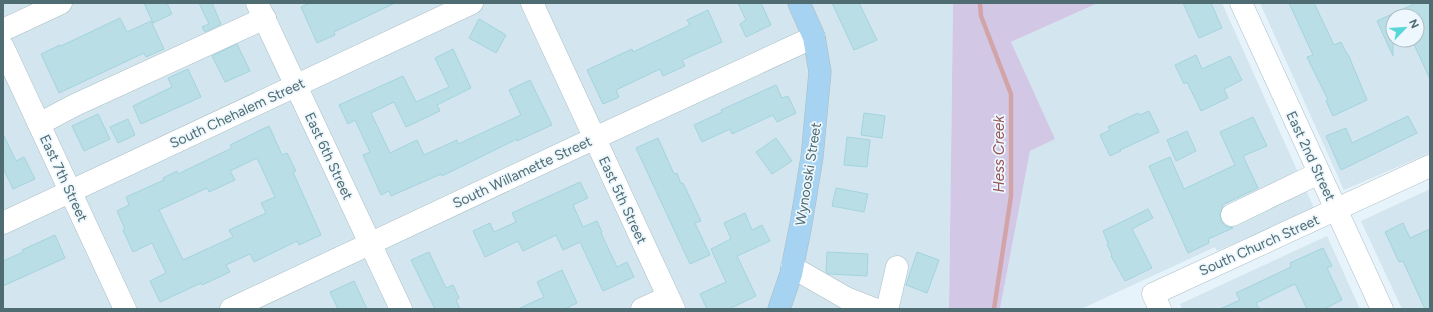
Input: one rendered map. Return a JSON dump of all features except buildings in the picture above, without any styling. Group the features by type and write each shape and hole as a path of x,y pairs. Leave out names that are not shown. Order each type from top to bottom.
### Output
{"main road":[{"name":"Wynooski Street","path":"779,309 792,267 812,157 820,72 814,37 800,3"}],"street":[{"path":"3,30 61,3"},
{"name":"South Chehalem Street","path":"3,223 472,3"},
{"name":"East 5th Street","path":"532,3 671,303"},
{"name":"East 2nd Street","path":"1241,3 1382,309"},
{"path":"39,124 261,10"},
{"name":"East 6th Street","path":"261,10 401,309"},
{"name":"South Willamette Street","path":"231,309 253,304 370,243 814,37"},
{"name":"East 7th Street","path":"3,47 125,309"},
{"name":"South Church Street","path":"1156,301 1336,210 1430,166"},
{"path":"1232,214 1319,173"},
{"path":"792,267 846,298 874,309"},
{"path":"882,309 888,306 897,267"},
{"path":"642,309 671,303"}],"shaded area":[{"path":"3,3 953,3 949,309 3,309"},
{"path":"953,3 1098,3 1011,42 1055,139 1030,151 1000,309 949,309"},
{"path":"1098,3 1222,3 1314,208 1217,251 1215,247 1081,309 1000,309 1030,151 1054,139 1011,42"},
{"path":"1260,3 1430,3 1430,153 1344,190"},
{"path":"1430,189 1430,309 1402,309 1361,221"},
{"path":"1327,236 1360,309 1182,309 1180,304"}],"waterway":[{"name":"Hess Creek","path":"980,3 981,16 1011,94 1011,196 994,309"}]}
